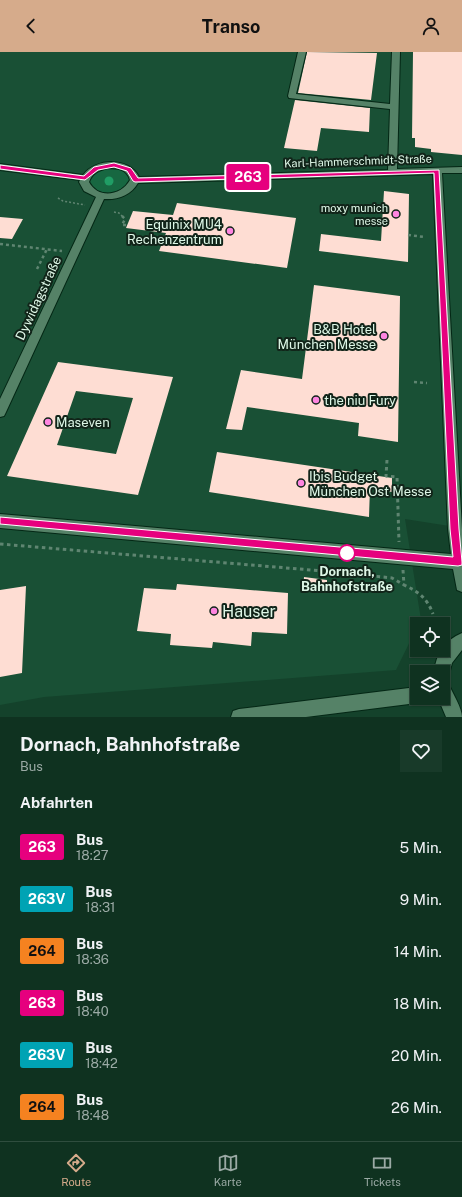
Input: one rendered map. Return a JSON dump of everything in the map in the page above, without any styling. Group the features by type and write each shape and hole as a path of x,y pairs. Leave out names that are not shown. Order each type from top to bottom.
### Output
{"street":[{"path":"302,52 292,96 394,107"},
{"path":"392,173 396,52"},
{"path":"0,167 85,178 96,168 114,165 129,170 134,176 135,180 131,188 126,191 114,196 101,196 89,191 86,187 85,178"},
{"name":"Karl-Hammerschmidt-Straße","path":"135,180 462,170"},
{"path":"437,171 455,529 462,585"},
{"name":"Dywidagstraße","path":"0,412 101,196"},
{"path":"0,521 458,562"},
{"path":"444,665 446,656 453,647 462,641"},
{"path":"239,717 410,696"},
{"path":"449,705 456,717"},
{"path":"289,710 314,717"}],"path":[{"path":"58,198 63,202 97,206"},
{"path":"114,212 119,213 125,219 122,225 126,225"},
{"path":"408,235 425,237"},
{"path":"0,244 75,252"},
{"path":"37,269 47,249"},
{"path":"414,382 427,384"},
{"path":"387,460 386,476 397,477 399,537 404,585"},
{"path":"0,544 392,578 417,591 429,601 434,614"}],"shaded area":[{"path":"0,52 462,52 462,528 405,519 421,617 410,617 410,641 396,670 44,697 0,705"},
{"path":"109,168 124,171 130,178 128,183 121,190 116,192 100,192 95,190 90,183 91,180 95,174"}],"building":[{"path":"307,52 377,53 371,100 298,93"},
{"path":"413,52 462,52 462,155 431,152 431,149 415,147 415,138 412,138"},
{"path":"295,100 370,108 369,132 321,128 317,151 284,148"},
{"name":"moxy munich messe","path":"384,191 409,194 408,262 319,251 321,234 381,241"},
{"name":"Equinix MU4 Rechenzentrum","path":"177,203 296,218 287,268 159,251 166,233 126,228 133,211 173,215"},
{"path":"0,217 23,219 12,239 0,238"},
{"path":"314,285 400,296 398,442 358,436 359,423 247,407 242,430 226,429 241,370 302,379"},
{"name":"Maseven","path":"58,362 173,377 138,495 7,476","holes":["76,391 133,398 116,454 57,445"]},
{"name":"Ibis Budget München Ost Messe","path":"217,452 392,478 392,492 370,488 369,517 209,492"},
{"path":"304,577 327,580 327,593 303,591"},
{"name":"Hauser","path":"177,584 288,593 287,634 252,632 251,646 213,642 212,648 170,645 171,634 137,631 144,588 176,590"},
{"path":"26,586 22,673 0,677 0,590"}],"bus line":[{"name":"263","path":"0,167 85,178 96,168 114,165 125,167 132,172 135,180 437,171 455,529 458,562 402,556 344,553 0,521"}],"place":[{"name":"moxy munich messe","path":"396,214"},
{"name":"Equinix MU4 Rechenzentrum","path":"230,231"},
{"name":"B&B Hotel München Messe","path":"384,336"},
{"name":"the niu Fury","path":"316,400"},
{"name":"Maseven","path":"48,422"},
{"name":"Ibis Budget München Ost Messe","path":"301,483"},
{"name":"Dornach, Bahnhofstraße","path":"347,553"},
{"name":"Hauser","path":"214,611"}]}
